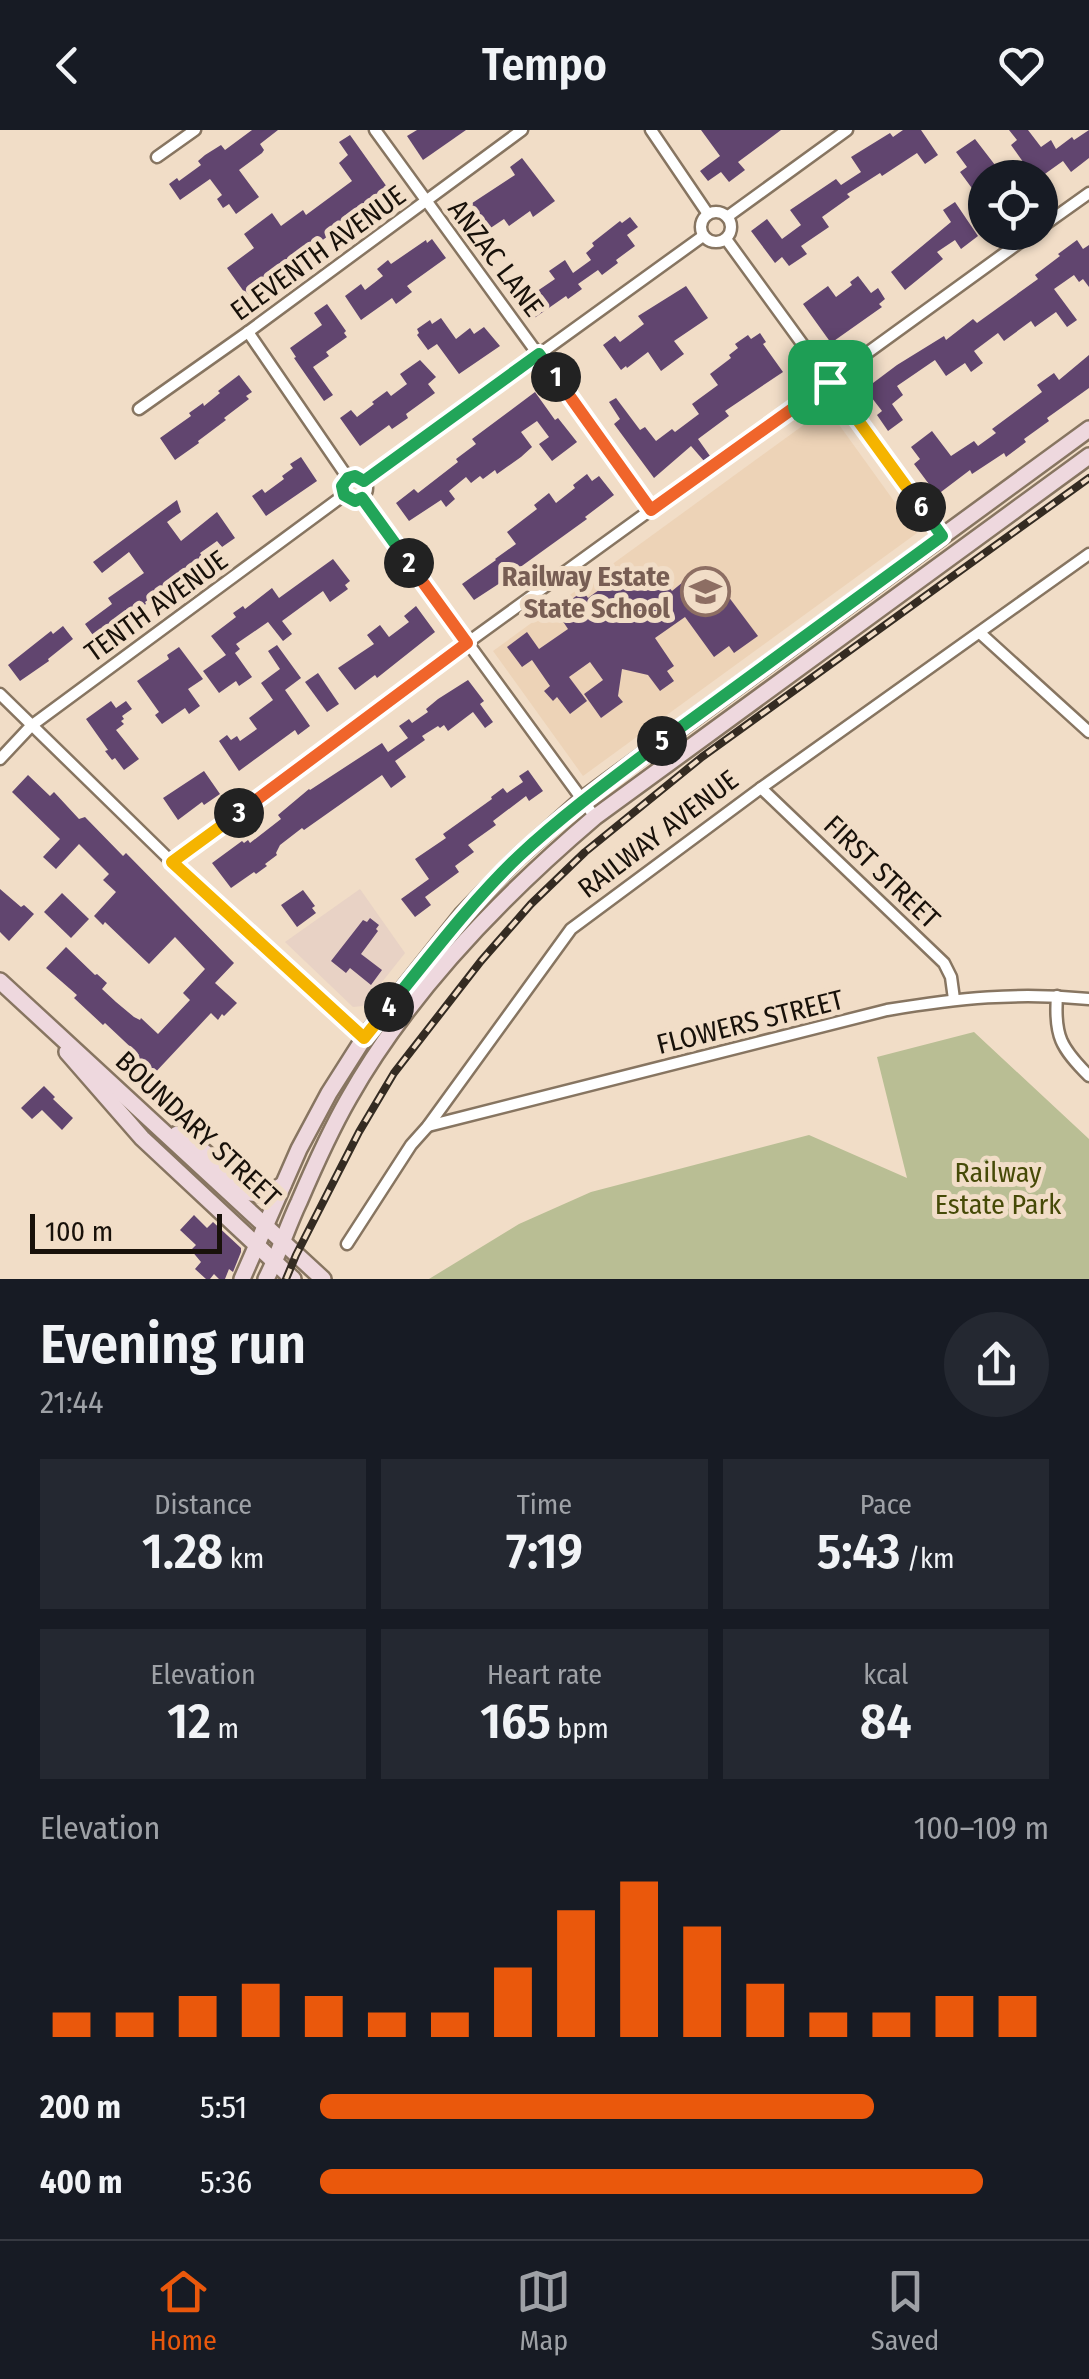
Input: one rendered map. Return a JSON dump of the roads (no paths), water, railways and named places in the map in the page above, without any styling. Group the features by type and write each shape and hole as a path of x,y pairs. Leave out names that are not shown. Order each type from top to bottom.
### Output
{"main road":[{"path":"242,1279 299,1149 364,1038 462,915 517,858 582,800 1089,429"},
{"name":"RAILWAY AVENUE","path":"266,1279 340,1115 379,1050 480,926 555,850 594,817 1089,456"},
{"name":"BOUNDARY STREET","path":"0,982 323,1279"},
{"name":"BOUNDARY STREET","path":"37,1017 142,1138 293,1279"},
{"path":"148,1116 200,1148 250,1194 266,1194 283,1185"}],"street":[{"path":"157,157 195,130"},
{"name":"ANZAC LANE","path":"375,130 651,510"},
{"name":"ELEVENTH AVENUE","path":"139,409 522,130"},
{"path":"651,130 708,214"},
{"path":"727,217 847,130"},
{"path":"1058,215 1089,193"},
{"path":"718,212 727,217 731,228 726,239 712,242 704,236 702,222 708,214 718,212"},
{"path":"364,481 704,236"},
{"path":"726,239 942,536"},
{"path":"172,862 1010,250"},
{"path":"248,332 348,478"},
{"path":"359,476 364,481 367,488 362,498 355,501 344,495 342,486 348,478 359,476"},
{"name":"TENTH AVENUE","path":"0,759 32,726 344,495"},
{"path":"362,498 594,817"},
{"name":"RAILWAY AVENUE","path":"347,1244 412,1145 572,930 760,788 1089,554"},
{"path":"980,632 1089,732"},
{"path":"0,694 172,862 364,1038"},
{"name":"FIRST STREET","path":"760,788 944,963 954,999"},
{"name":"FLOWERS STREET","path":"428,1126 887,1010 1006,994 1089,999"},
{"path":"1058,996 1059,1039 1064,1050 1089,1076"}],"railway":[{"path":"286,1279 359,1132 394,1073 531,904 585,852 702,757 1089,478"}],"place":[{"name":"Railway Estate State School","path":"705,592"}],"park label":[{"name":"Railway Estate Park","path":"998,1188"}]}
